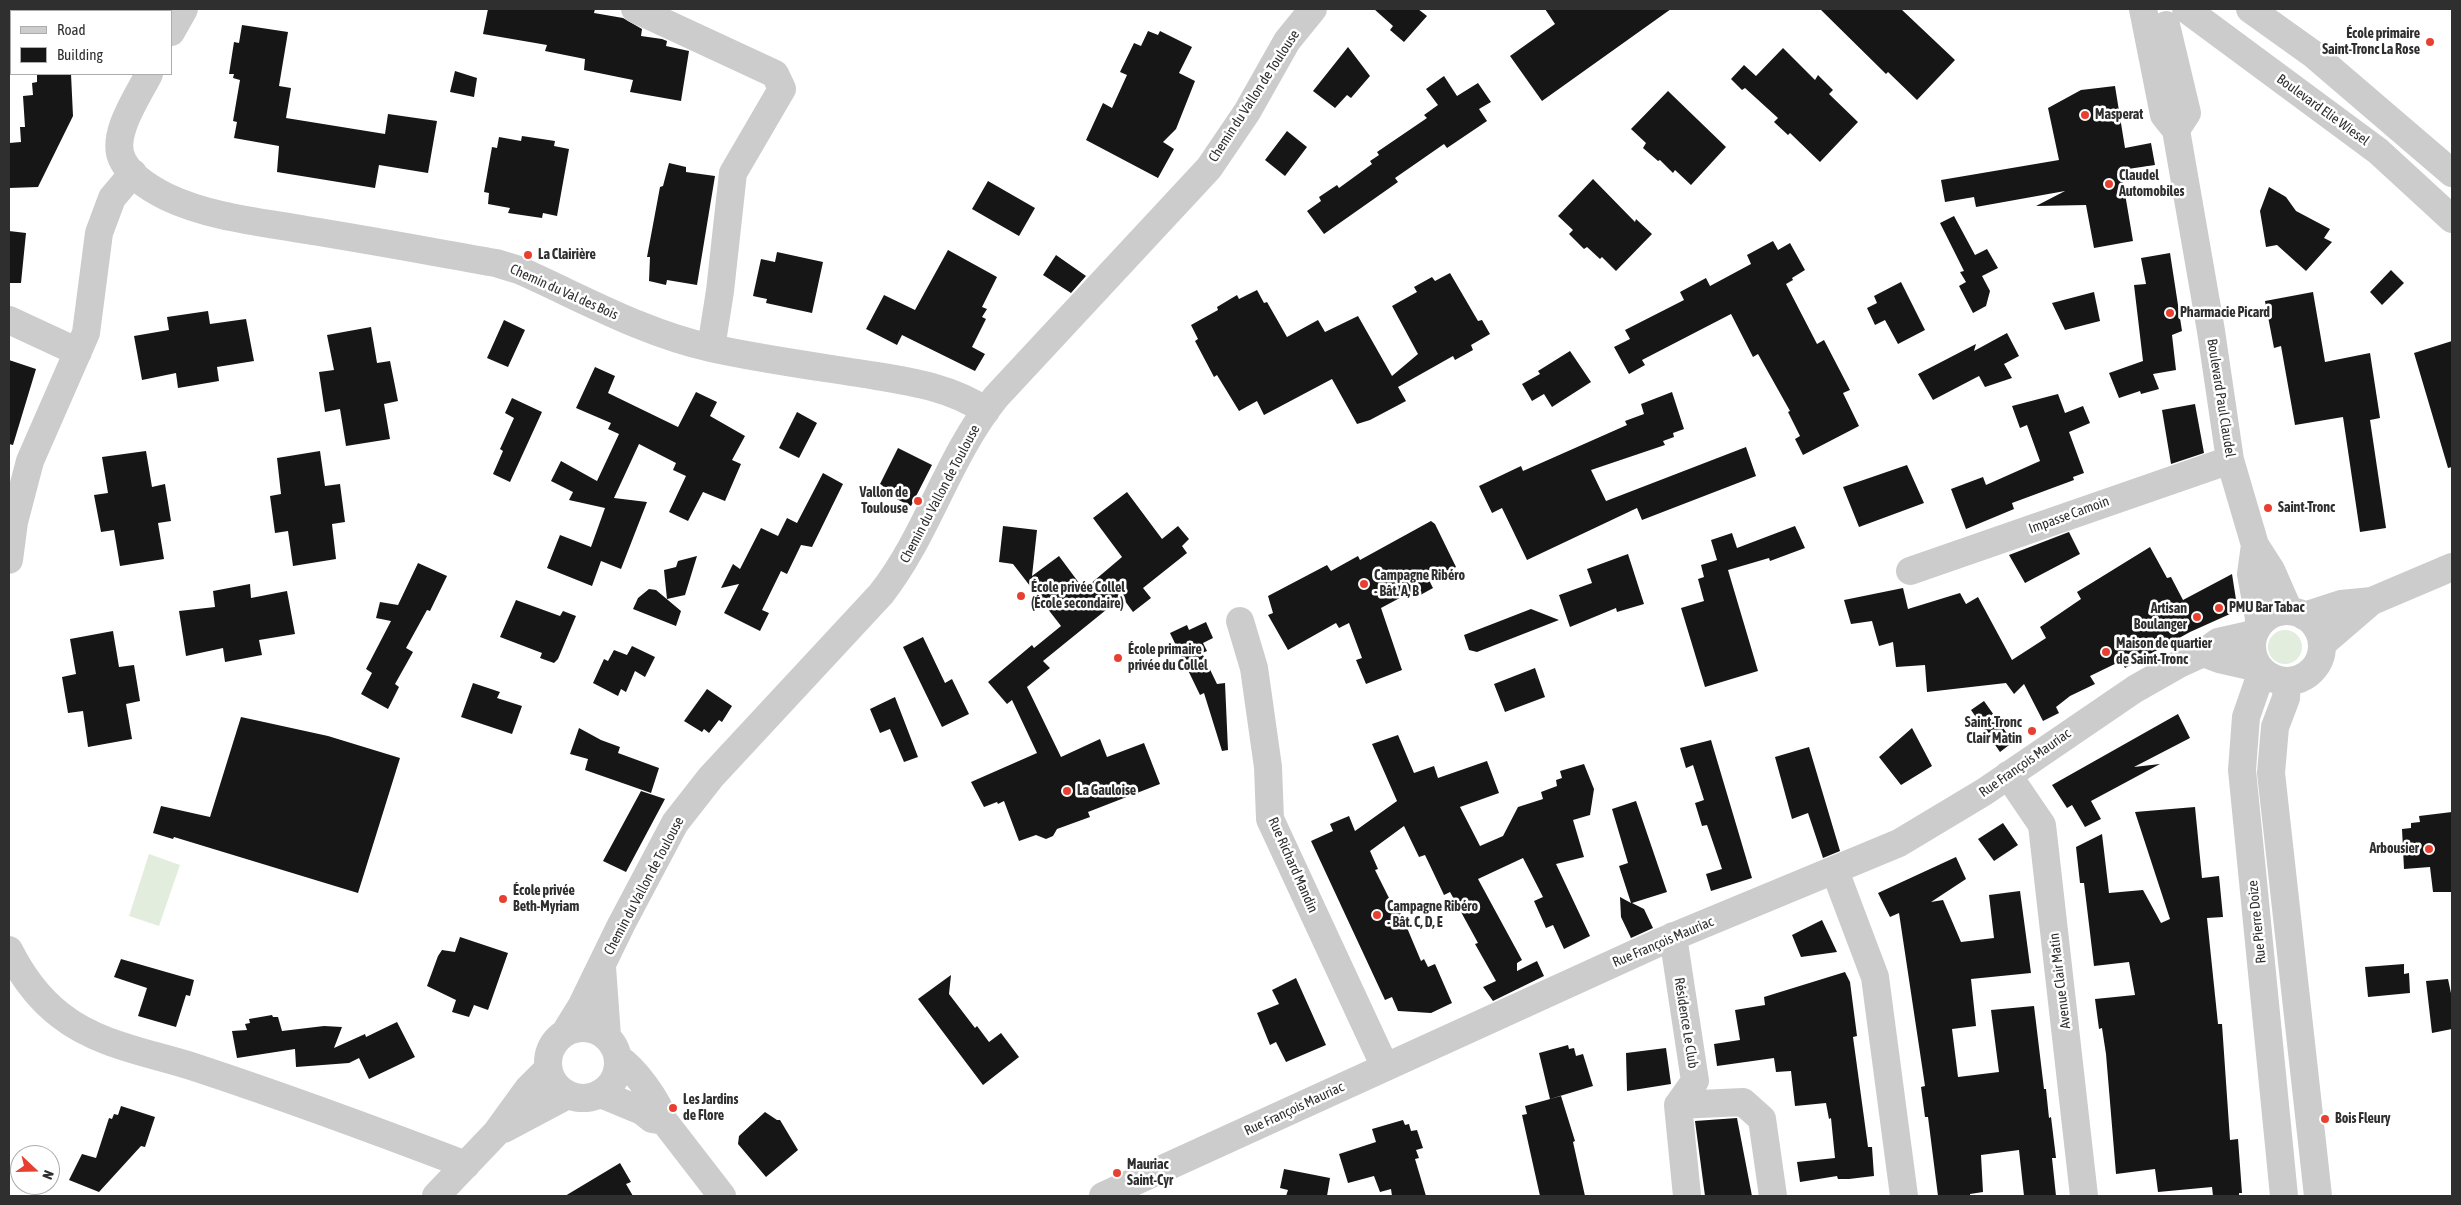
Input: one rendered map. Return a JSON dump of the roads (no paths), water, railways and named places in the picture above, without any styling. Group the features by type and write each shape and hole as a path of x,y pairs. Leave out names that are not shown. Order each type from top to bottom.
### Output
{"street":[{"path":"172,30 184,9"},
{"path":"635,9 775,74 782,89 733,173 720,291 711,348"},
{"name":"Chemin du Vallon de Toulouse","path":"566,1031 582,1005 675,823 711,777 881,594 899,571 959,452 986,410 1209,168 1247,112 1287,41 1313,9"},
{"name":"Boulevard Paul Claudel","path":"2143,9 2164,115 2176,130 2208,315 2230,460 2255,545 2297,613"},
{"path":"2162,9 2187,113 2176,130"},
{"name":"Boulevard Elie Wiesel","path":"2186,9 2378,151 2452,219"},
{"path":"2250,9 2313,54 2452,174"},
{"name":"Chemin du Val des Bois","path":"148,75 124,122 119,144 122,161 133,174 150,187 168,197 226,216 496,263 519,270 650,331 711,348 927,386 964,397 986,410"},
{"path":"9,560 14,522 30,461 86,333 99,233 112,198 133,174"},
{"path":"9,320 78,352"},
{"name":"Impasse Camoin","path":"1910,571 2230,460"},
{"name":"Boulevard Paul Claudel","path":"2255,545 2251,574 2257,629"},
{"name":"Rue François Mauriac","path":"1103,1196 1673,936 1835,871 1913,835 2008,775 2135,689 2203,653 2218,642 2257,629 2273,614 2297,613 2341,604 2372,601 2452,567"},
{"name":"Rue François Mauriac","path":"2322,644 2372,601"},
{"path":"2203,653 2261,670 2278,680 2287,681 2306,676 2318,661 2322,644 2313,623 2297,613"},
{"name":"Rue Richard Mandin","path":"1240,621 1255,678 1268,767 1270,819 1385,1067"},
{"path":"2257,629 2252,646 2253,658 2261,670"},
{"name":"Rue Pierre Doize","path":"2261,670 2246,717 2242,770 2283,1185 2315,1170"},
{"path":"2287,681 2286,698 2275,727 2271,773 2318,1196"},
{"name":"Avenue Clair Matin","path":"2008,775 2042,825 2084,1196"},
{"path":"1835,871 1876,976 1904,1196"},
{"name":"Résidence Le Club","path":"1673,936 1695,1081 1678,1105"},
{"path":"9,950 28,982 60,1015 96,1038 216,1075 372,1129 466,1165"},
{"name":"Chemin du Vallon de Toulouse","path":"602,966 612,1047"},
{"path":"612,1047 615,1079 601,1094 590,1098 579,1098 568,1095 552,1082 548,1069 551,1047 566,1031 587,1027 612,1047 626,1063 661,1109 664,1121 722,1196"},
{"path":"436,1196 496,1133 528,1089 548,1069"},
{"path":"601,1094 642,1111 652,1118 664,1121"},
{"path":"496,1133 568,1095"},
{"path":"1687,1196 1678,1105 1743,1102 1762,1119 1773,1196"}],"place":[{"name":"École primaire Saint-Tronc La Rose","path":"2430,42"},
{"name":"Masperat","path":"2085,115"},
{"name":"Claudel Automobiles","path":"2109,184"},
{"name":"La Clairière","path":"528,255"},
{"name":"Pharmacie Picard","path":"2170,313"},
{"name":"Vallon de Toulouse","path":"918,501"},
{"name":"Saint-Tronc","path":"2268,508"},
{"name":"Campagne Ribéro - Bât. A, B","path":"1364,584"},
{"name":"École privée Collel (École secondaire)","path":"1021,596"},
{"name":"PMU Bar Tabac","path":"2219,608"},
{"name":"Artisan Boulanger","path":"2197,617"},
{"name":"Maison de quartier de Saint-Tronc","path":"2106,652"},
{"name":"École primaire privée du Collel","path":"1118,658"},
{"name":"Saint-Tronc Clair Matin","path":"2032,731"},
{"name":"La Gauloise","path":"1067,791"},
{"name":"Arbousier","path":"2429,849"},
{"name":"École privée Beth-Myriam","path":"503,899"},
{"name":"Campagne Ribéro - Bât. C, D, E","path":"1377,915"},
{"name":"Les Jardins de Flore","path":"673,1108"},
{"name":"Bois Fleury","path":"2325,1119"},
{"name":"Mauriac Saint-Cyr","path":"1117,1173"}]}
